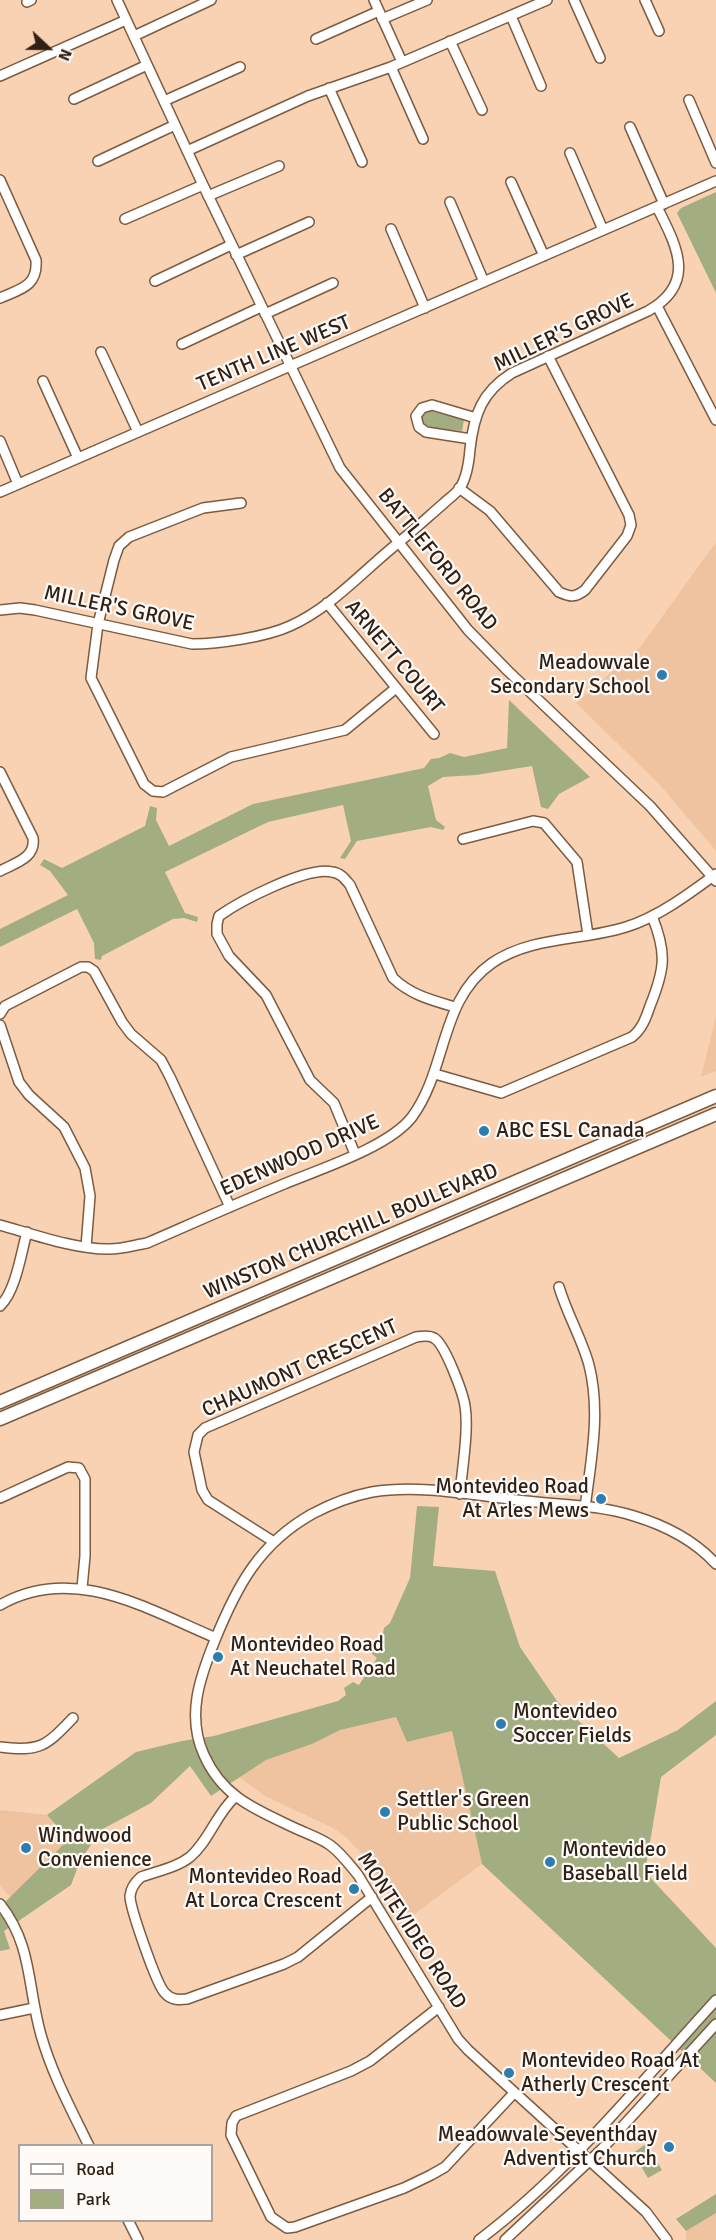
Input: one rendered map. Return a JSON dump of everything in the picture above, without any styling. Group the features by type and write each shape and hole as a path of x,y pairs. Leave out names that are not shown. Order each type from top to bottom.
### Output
{"main road":[{"name":"WINSTON CHURCHILL BOULEVARD","path":"0,1402 716,1096"},
{"name":"WINSTON CHURCHILL BOULEVARD","path":"0,1419 716,1114"}],"street":[{"name":"BATTLEFORD ROAD","path":"117,0 202,185 340,468 468,630 650,806 715,877"},
{"path":"134,36 211,0"},
{"path":"374,0 402,62"},
{"path":"316,39 427,0"},
{"path":"187,151 329,88 391,67 511,16 523,5 547,0"},
{"path":"574,0 600,58"},
{"path":"645,0 659,31"},
{"path":"511,16 541,86"},
{"path":"0,76 126,20"},
{"path":"450,41 482,110"},
{"path":"74,99 147,65"},
{"path":"164,101 240,67"},
{"path":"391,67 423,139"},
{"path":"329,88 362,162"},
{"path":"689,100 716,164"},
{"path":"98,161 175,125"},
{"path":"630,127 660,205"},
{"path":"570,153 603,230"},
{"path":"208,196 279,166"},
{"path":"0,180 36,260 37,271 30,284 0,298"},
{"name":"TENTH LINE WEST","path":"0,492 716,181"},
{"path":"511,182 544,256"},
{"path":"125,219 202,185"},
{"path":"450,202 484,282"},
{"name":"MILLER'S GROVE","path":"0,610 20,608 35,610 192,644 208,644 288,627 327,603 416,529 459,488 469,465 471,439 476,418 483,399 498,382 657,306 666,297 675,283 679,268 677,248 660,205"},
{"path":"237,255 309,222"},
{"path":"391,229 424,308"},
{"path":"154,280 231,245"},
{"path":"182,344 333,283"},
{"path":"657,306 716,420"},
{"path":"102,352 138,432"},
{"path":"459,488 490,511 559,592 569,597 579,595 585,590 627,536 631,525 629,515 548,357"},
{"path":"43,381 78,458"},
{"path":"471,439 426,432 418,427 416,416 422,408 432,405 476,418"},
{"path":"0,441 18,484"},
{"path":"242,503 203,508 129,537 119,546 114,560 98,624 91,678 144,784 153,791 163,792 242,753 345,730 396,688"},
{"name":"ARNETT COURT","path":"327,603 435,734"},
{"path":"0,772 33,838 34,845 30,854 23,860 0,871"},
{"path":"463,839 533,821 544,823 577,862 588,935"},
{"path":"355,1154 334,1103 310,1080 266,995 229,956 217,934 216,924 219,916 281,882 329,871 341,874 351,885 393,978 416,996 455,1007"},
{"name":"EDENWOOD DRIVE","path":"0,1225 86,1247 110,1249 147,1242 355,1154 392,1136 410,1119 427,1094 455,1007 474,979 505,955 538,943 628,926 652,916 715,877"},
{"path":"435,1074 501,1093 632,1037 644,1023 661,979 662,950 652,916"},
{"path":"0,1014 5,1006 81,967 88,967 94,971 126,1028 160,1060 170,1077 230,1207"},
{"path":"0,1025 19,1082 29,1095 64,1127 85,1167 90,1196 86,1247"},
{"path":"0,1306 6,1300 10,1290 27,1233"},
{"path":"559,1287 588,1362 595,1404 595,1433 585,1508"},
{"name":"CHAUMONT CRESCENT","path":"274,1542 208,1500 199,1482 194,1452 198,1435 205,1428 416,1337 435,1338 442,1347 465,1406 460,1494"},
{"path":"0,1498 68,1467 80,1468 85,1479 85,1556 82,1588"},
{"name":"MONTEVIDEO ROAD","path":"667,2240 646,2212 468,2050 358,1875 329,1845 235,1797 219,1780 207,1761 200,1743 195,1706 198,1685 228,1606 256,1560 294,1525 315,1512 347,1498 372,1492 400,1490 611,1510 654,1523 694,1544 714,1558"},
{"path":"0,1605 22,1594 39,1589 82,1588 113,1595 216,1638"},
{"path":"0,1747 23,1750 43,1745 73,1718"},
{"path":"235,1797 226,1805 199,1847 188,1858 141,1877 132,1890 131,1904 159,1984 170,1998 186,1999 284,1964 310,1948 372,1897"},
{"path":"0,1904 18,1930 25,1951 34,2008 57,2081 88,2144"},
{"path":"479,2240 578,2151 716,2000"},
{"path":"439,2007 370,2061 351,2071 236,2116 232,2123 231,2135 271,2217 287,2228 296,2227 420,2182 445,2166 514,2093"},
{"path":"0,2015 34,2008"},
{"path":"505,2240 590,2162 716,2024"},
{"path":"129,2222 138,2240"}],"shaded area":[{"name":"Meadowvale Secondary School","path":"716,542 716,851 659,784 576,703 641,646"},
{"path":"716,1016 716,1071 701,1077"},
{"name":"Settler's Green Public School","path":"396,1717 407,1742 452,1731 482,1864 405,1921 364,1856 347,1838 333,1828 265,1796 239,1777 266,1760 312,1744 340,1730"},
{"path":"0,1810 47,1815 69,1839 11,1897 0,1886"},
{"path":"716,2213 716,2240 686,2240 686,2231"}],"green space":[{"path":"716,192 716,293 677,213 681,208"},
{"path":"427,410 464,420 462,431 440,429 425,424 421,420"},
{"path":"509,700 590,777 559,794 548,809 541,807 532,766 476,775 443,777 428,786 436,820 445,827 443,830 431,827 357,841 345,859 340,858 351,841 343,805 268,822 165,872 185,913 198,917 197,922 184,918 173,919 102,956 101,960 95,959 94,943 77,909 0,947 0,929 68,895 50,871 40,865 44,859 62,868 145,826 150,806 157,808 156,820 169,846 253,804 424,768 431,759 450,753 464,757 507,748"},
{"path":"417,1506 439,1507 433,1566 495,1571 520,1647 557,1701 619,1758 678,1730 716,1701 716,1735 661,1777 645,1872 716,1948 716,2083 482,1864 452,1731 407,1742 396,1717 340,1730 312,1744 266,1760 211,1796 190,1766 151,1803 101,1830 80,1861 71,1885 4,1931 10,1949 0,1951 0,1907 69,1839 47,1815 136,1752 214,1736 338,1701 346,1695 344,1688 353,1682 359,1685 377,1658 371,1653 381,1646 384,1628 390,1623 410,1578"},
{"path":"646,2144 662,2170 648,2178 633,2153"},
{"path":"716,2194 716,2213 686,2231 676,2219"}],"place":[{"name":"Meadowvale Secondary School","path":"662,675"},
{"name":"ABC ESL Canada","path":"484,1131"},
{"name":"Montevideo Road At Arles Mews","path":"601,1499"},
{"name":"Montevideo Road At Neuchatel Road","path":"218,1657"},
{"name":"Montevideo Soccer Fields","path":"501,1724"},
{"name":"Settler's Green Public School","path":"385,1812"},
{"name":"Windwood Convenience","path":"26,1848"},
{"name":"Montevideo Baseball Field","path":"550,1862"},
{"name":"Montevideo Road At Lorca Crescent","path":"354,1889"},
{"name":"Montevideo Road At Atherly Crescent","path":"509,2073"},
{"name":"Meadowvale Seventhday Adventist Church","path":"669,2147"}]}
